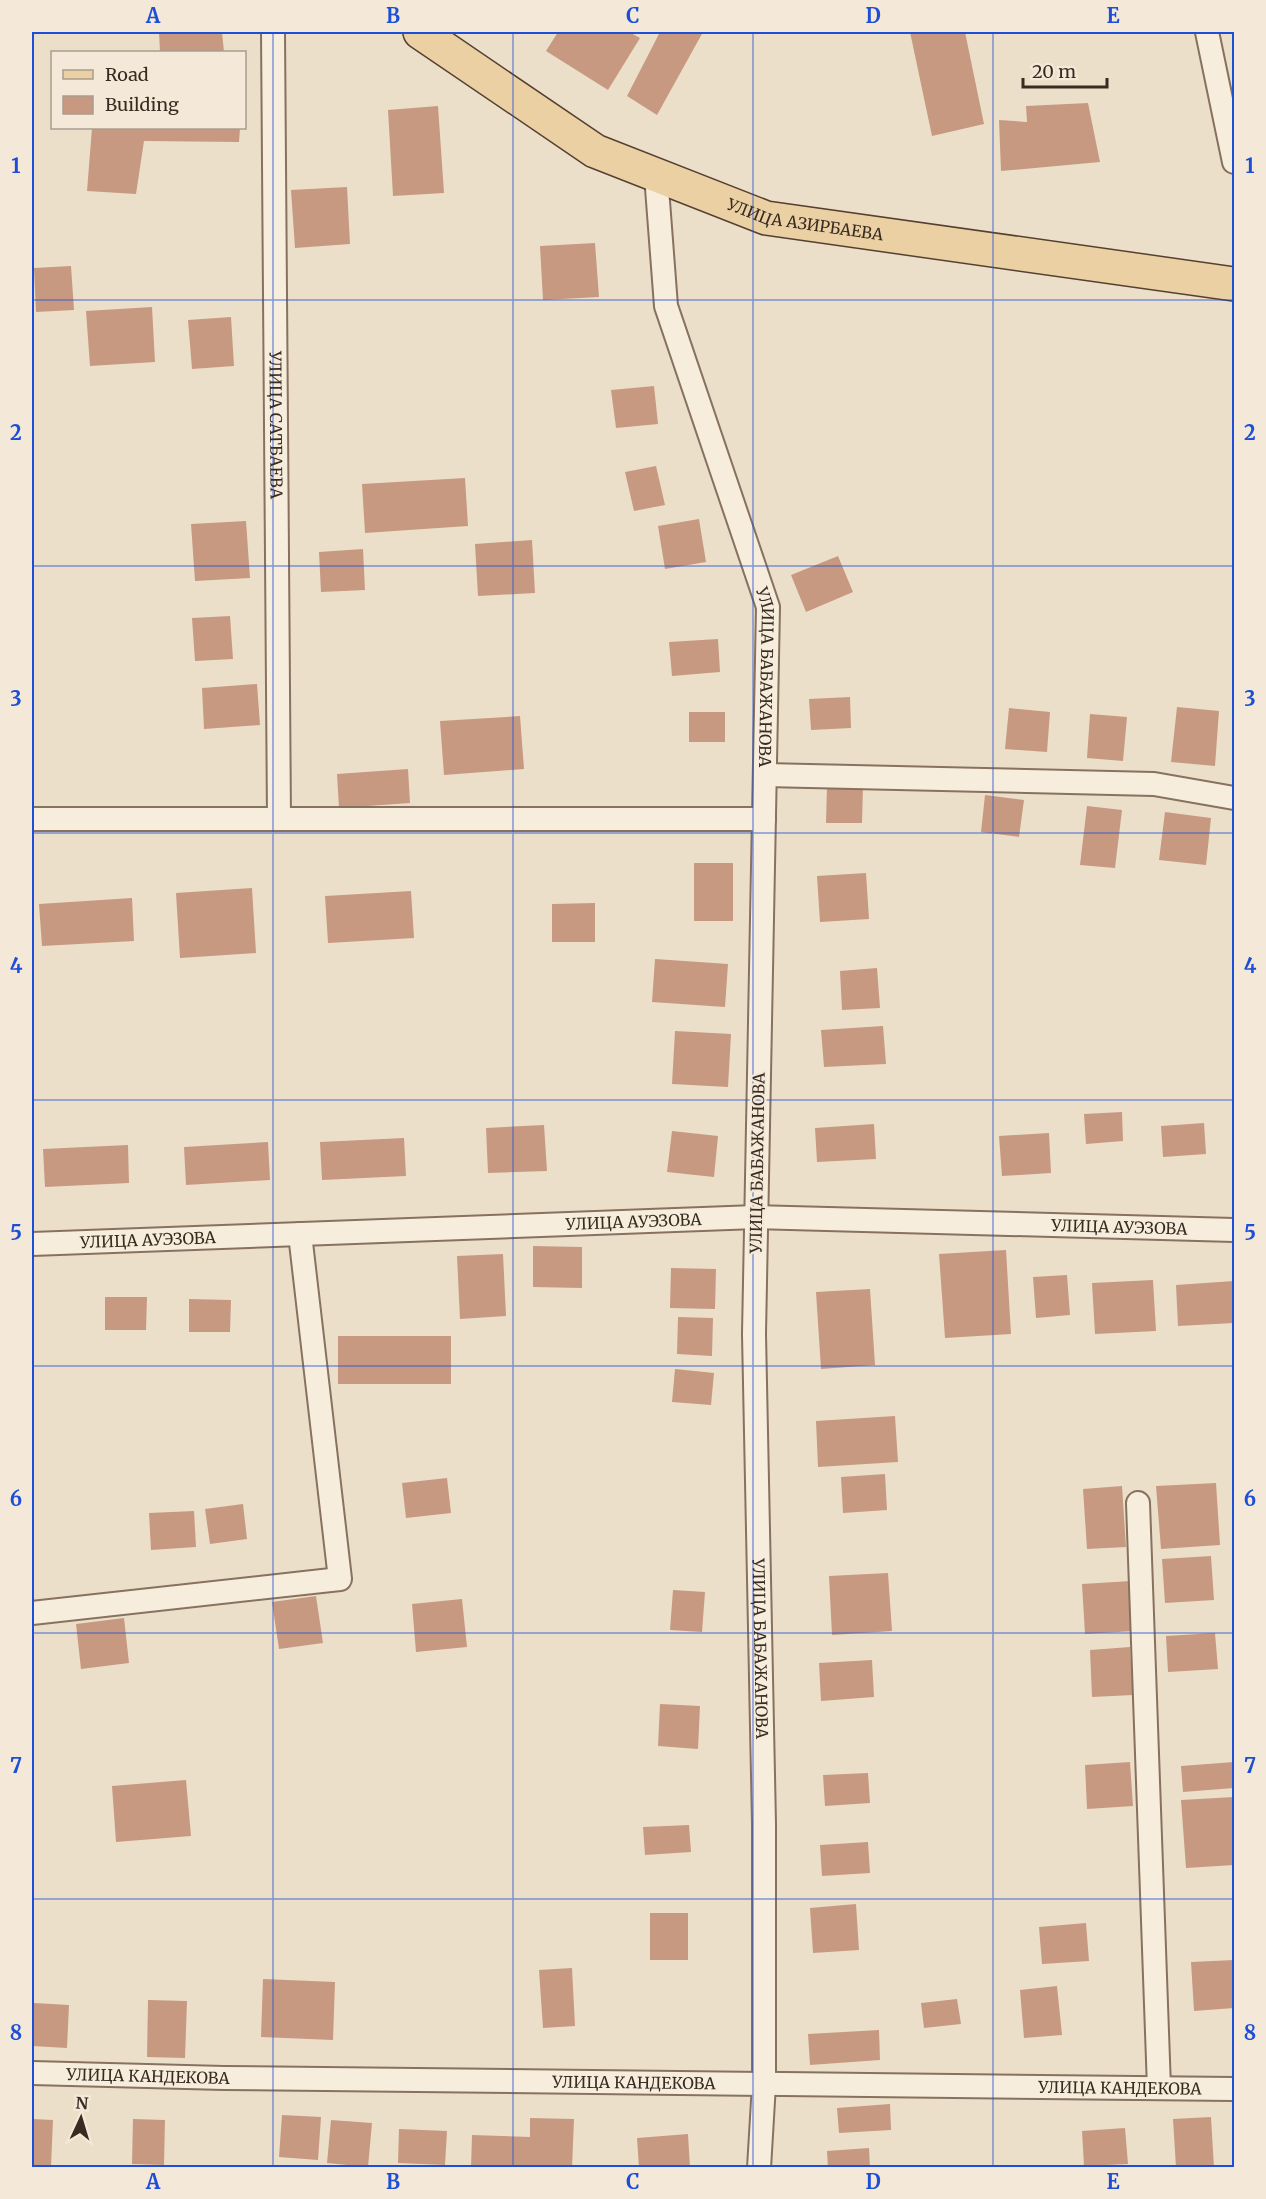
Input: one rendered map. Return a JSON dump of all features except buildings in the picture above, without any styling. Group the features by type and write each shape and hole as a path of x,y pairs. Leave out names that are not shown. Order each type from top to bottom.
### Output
{"main road":[{"name":"УЛИЦА АЗИРБАЕВА","path":"420,32 595,151 766,218 1234,284"}],"street":[{"name":"УЛИЦА САТБАЕВА","path":"273,32 279,819"},
{"path":"1207,32 1234,162"},
{"name":"УЛИЦА БАБАЖАНОВА","path":"656,175 666,306 768,607 753,1334 764,1812 764,2085 759,2168"},
{"path":"765,775 1154,784 1234,798"},
{"path":"32,819 764,819"},
{"name":"УЛИЦА АУЭЗОВА","path":"32,1244 756,1217 1234,1230"},
{"path":"32,1613 340,1579 300,1234"},
{"path":"1138,1503 1160,2088"},
{"name":"УЛИЦА КАНДЕКОВА","path":"32,2073 764,2085 1234,2089"}]}
